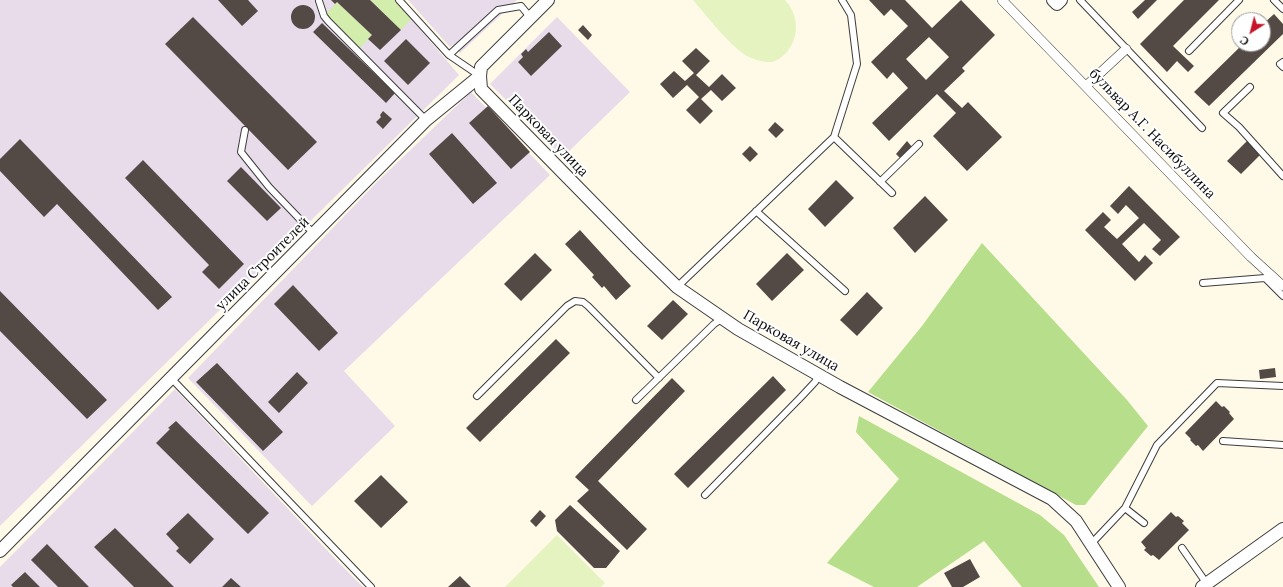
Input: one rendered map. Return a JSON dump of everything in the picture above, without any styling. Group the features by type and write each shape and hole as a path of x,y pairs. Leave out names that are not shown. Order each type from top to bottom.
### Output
{"street":[{"name":"улица Строителей","path":"0,551 426,120 480,76 481,67 548,0"},
{"name":"бульвар А.Г. Насибуллина","path":"1002,0 1251,257 1283,286"},
{"path":"1053,0 1057,4 1061,0"},
{"path":"1086,86 1126,49"},
{"name":"Парковая улица","path":"480,76 481,89 677,287 738,329 819,375 1052,499 1076,521 1119,587"},
{"path":"1204,585 1283,529"}],"lane":[{"path":"399,0 449,55 480,76"},
{"path":"677,287 834,137 857,64 851,15 842,0"},
{"path":"1080,0 1202,128"},
{"path":"1189,51 1239,0"},
{"path":"1274,0 1283,9"},
{"path":"318,1 324,16 426,120"},
{"path":"449,55 498,10 520,3 530,17"},
{"path":"1283,62 1280,64 1283,67"},
{"path":"1250,87 1222,114 1239,127 1283,176"},
{"path":"245,130 241,152 269,187 314,234"},
{"path":"834,137 892,193"},
{"path":"880,182 918,144"},
{"path":"756,211 845,291"},
{"path":"1203,283 1265,278 1283,296"},
{"path":"477,396 566,306 575,300 583,302 588,306 659,378"},
{"path":"636,400 714,324 723,318"},
{"path":"705,495 801,397 815,382 819,375"},
{"path":"171,378 370,587"},
{"path":"1091,544 1125,508 1157,445 1217,383 1283,386"},
{"path":"1222,441 1283,445"},
{"path":"1125,508 1144,523"},
{"path":"1182,548 1204,585"}],"shaded area":[{"path":"0,0 395,0 459,75 0,526"},
{"path":"408,0 517,0 460,53 453,45 450,47"},
{"path":"557,17 630,92 563,157 490,84"},
{"path":"471,92 550,175 344,371 395,426 312,506 188,378 378,181"},
{"path":"175,389 363,587 0,587 0,567"}],"green space":[{"path":"370,0 398,0 414,16 401,30"},
{"path":"693,0 785,0 793,12 796,26 796,33 791,47 781,58 774,61 765,62 751,58 742,53 727,40"},
{"path":"337,2 372,35 359,49 324,16"},
{"path":"982,243 1127,400 1148,426 1085,505 1076,505 868,392 922,326"},
{"path":"859,416 1040,515 1064,535 1099,587 1022,587 984,541 917,587 874,587 827,563 899,479 856,432"},
{"path":"557,535 605,583 601,587 505,587"}],"building":[{"path":"218,0 248,0 258,11 242,26"},
{"path":"331,0 370,0 401,30 380,50 368,39 372,35 337,2 335,4"},
{"path":"869,0 905,0 932,28 961,0 995,35 962,68 965,71 944,91 962,108 968,102 1002,137 967,171 933,136 956,113 937,94 889,141 872,123 908,88 893,72 887,79 871,62 908,26 891,9 884,16","holes":["929,37 949,57 926,80 906,59"]},
{"path":"1145,0 1157,0 1138,19 1132,12"},
{"path":"1184,0 1219,0 1173,46 1194,66 1188,72 1177,61 1167,72 1140,44"},
{"path":"303,5 308,6 314,12 314,22 308,28 303,29 298,28 292,22 291,17 292,12 298,6"},
{"path":"1274,14 1283,24 1283,34 1271,46 1271,17"},
{"path":"193,17 317,142 288,170 165,44"},
{"path":"322,23 395,93 386,103 313,32"},
{"path":"583,25 592,35 588,40 578,30"},
{"path":"549,32 562,46 531,76 518,62 523,57 521,54 526,49 528,52"},
{"path":"406,39 430,63 408,85 384,61"},
{"path":"696,48 710,61 696,75 709,87 722,74 736,88 722,101 711,90 701,99 713,111 700,124 686,110 699,97 687,85 673,98 660,84 674,71 685,81 694,73 682,61"},
{"path":"1235,52 1264,52 1209,106 1194,92"},
{"path":"488,106 530,152 511,169 469,123"},
{"path":"383,111 392,119 383,129 376,122 381,117 380,115"},
{"path":"775,122 784,130 776,138 768,130"},
{"path":"452,133 497,183 473,204 429,154"},
{"path":"20,139 172,297 158,310 57,204 44,217 0,171 0,159"},
{"path":"1248,140 1261,154 1241,174 1227,161"},
{"path":"907,141 913,148 902,160 896,154"},
{"path":"750,146 758,154 750,162 742,154"},
{"path":"143,160 244,264 219,289 202,272 209,265 125,178"},
{"path":"241,167 281,208 267,221 227,181"},
{"path":"836,180 854,198 825,227 808,209"},
{"path":"1129,186 1180,237 1160,256 1152,249 1161,240 1144,223 1122,244 1139,262 1145,255 1153,263 1135,281 1085,230 1103,212 1111,220 1104,227 1117,239 1139,218 1126,205 1118,214 1110,206"},
{"path":"925,196 948,220 915,253 893,228"},
{"path":"580,230 631,286 616,300 604,286 602,288 592,277 594,275 565,244"},
{"path":"535,253 552,270 521,301 504,284"},
{"path":"787,253 804,270 772,301 756,284"},
{"path":"293,285 338,333 319,351 274,304"},
{"path":"0,291 107,400 87,419 0,331"},
{"path":"867,292 883,308 857,336 840,320"},
{"path":"673,300 688,314 662,340 647,326"},
{"path":"556,339 570,353 480,442 466,428"},
{"path":"217,363 283,432 263,451 196,382"},
{"path":"1275,368 1276,377 1260,379 1259,370"},
{"path":"297,372 308,383 279,413 268,402"},
{"path":"773,376 786,390 688,488 674,474"},
{"path":"672,378 685,391 598,481 647,529 627,550 577,501 589,490 575,477"},
{"path":"1216,401 1230,412 1229,413 1234,419 1203,451 1198,445 1196,446 1190,440 1191,439 1185,433"},
{"path":"176,421 269,513 248,534 156,443 170,429 168,428"},
{"path":"381,475 408,502 381,528 354,501"},
{"path":"570,505 620,551 606,568 594,568 557,531 555,520"},
{"path":"540,510 546,516 536,527 530,521"},
{"path":"1171,512 1176,517 1178,516 1184,521 1182,523 1189,530 1159,560 1144,550 1146,548 1141,542"},
{"path":"188,513 214,539 190,564 176,551 179,548 166,534"},
{"path":"115,528 174,587 134,587 94,547"},
{"path":"47,544 89,587 58,587 31,560"},
{"path":"970,559 980,577 963,587 952,587 944,573"},
{"path":"25,572 40,587 13,587 11,585"},
{"path":"460,576 471,587 448,587"},
{"path":"231,578 241,587 222,587"}]}
